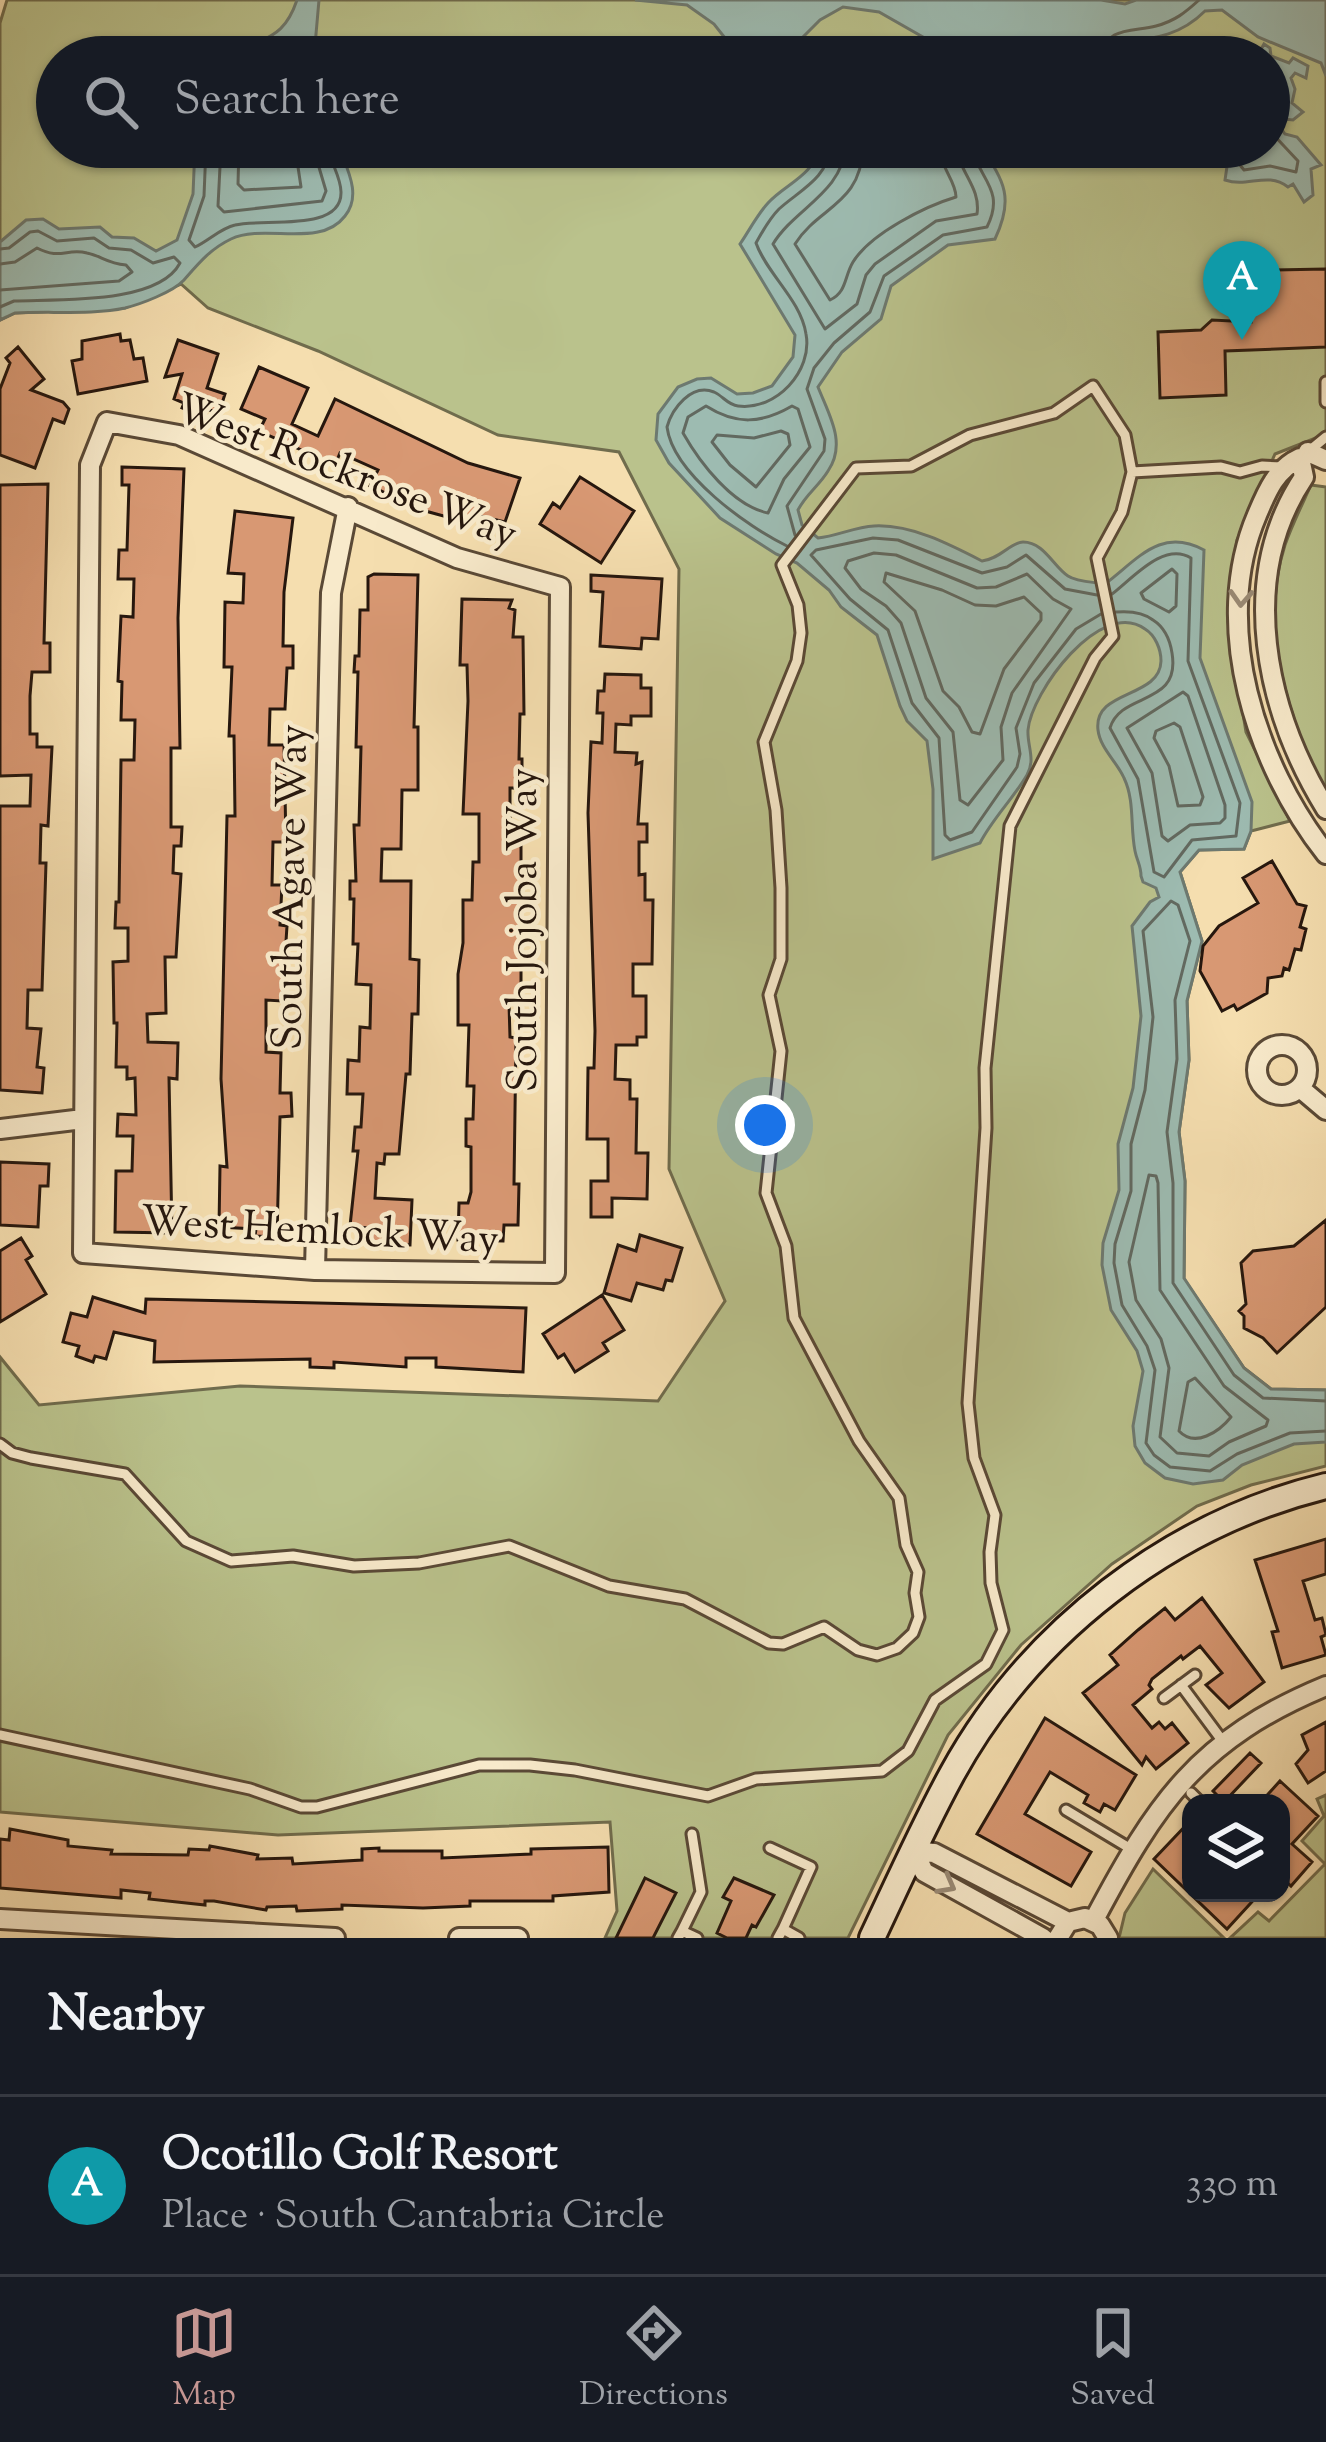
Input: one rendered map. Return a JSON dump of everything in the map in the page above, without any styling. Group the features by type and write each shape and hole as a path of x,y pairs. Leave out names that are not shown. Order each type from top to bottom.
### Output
{"street":[{"name":"West Rockrose Way","path":"82,1119 90,465 106,422 179,435 457,558 560,587"},
{"path":"1304,459 1255,519 1242,573 1239,613 1247,684 1265,749 1278,779 1326,854"},
{"path":"1304,459 1304,477 1278,529 1265,586 1269,658 1288,734 1326,809"},
{"name":"South Agave Way","path":"315,1270 331,593 348,507"},
{"name":"South Jojoba Way","path":"555,1274 560,587"},
{"path":"1300,1088 1326,1110"},
{"path":"0,1129 82,1119"},
{"name":"West Hemlock Way","path":"82,1119 83,1253 315,1270 555,1274"},
{"path":"872,1938 954,1771 992,1712 1047,1647 1138,1570 1208,1529 1326,1486"},
{"path":"1094,1920 1131,1849 1168,1796 1224,1743 1270,1709 1326,1686"},
{"path":"914,1852 934,1853 1001,1888 1063,1930 1085,1918 1094,1920 1108,1938"},
{"path":"914,1852 924,1872 1043,1938"},
{"path":"0,1919 335,1938"},
{"path":"459,1938 518,1938"}],"lane":[{"path":"1326,382 1326,403"},
{"path":"0,1444 31,1458 125,1474 177,1533 199,1549 231,1562 292,1556 354,1566 419,1563 509,1546 609,1586 685,1599 769,1643 783,1643 824,1627 848,1645 877,1655 897,1648 913,1634 919,1617 918,1572 906,1545 899,1498 859,1441 794,1318 786,1246 766,1193 781,1052 769,995 781,958 782,888 764,742 797,661 801,633 798,605 782,565 856,468 911,466 970,435 1054,413 1093,386 1125,434 1132,472 1122,512 1097,559 1113,636 1095,658 1016,812 1006,850 983,1090 986,1128 968,1403 974,1458 995,1515 991,1583 1003,1630 986,1664 935,1700 908,1751 883,1771 756,1779 708,1796 575,1770 478,1766 317,1807 301,1807 250,1789 0,1735"},
{"path":"1132,472 1221,467 1240,472 1304,459 1326,437"},
{"path":"1255,519 1278,529"},
{"path":"1164,1698 1195,1675"},
{"path":"1181,1685 1224,1743"},
{"path":"1066,1810 1131,1849"},
{"path":"692,1834 701,1892 680,1934 698,1938"},
{"path":"770,1848 811,1868 780,1933 799,1938"},
{"path":"990,1908 1001,1888"}],"green space":[{"path":"7,0 1326,0 1326,434 1275,454 1237,540 1228,622 1246,732 1290,821 1251,831 1244,849 1199,850 1180,872 1202,941 1187,1001 1189,1060 1179,1132 1185,1181 1184,1279 1244,1368 1271,1389 1326,1390 1326,1466 1251,1485 1197,1506 1112,1564 1021,1645 948,1735 848,1938 605,1938 617,1911 610,1822 278,1835 0,1812 0,1357 39,1405 240,1386 658,1401 725,1301 669,1169 679,569 619,452 498,435 318,351 208,308 181,284 125,308 15,313 0,320 0,23"},
{"path":"1311,485 1326,487 1326,796 1290,706 1276,641 1277,577"},
{"path":"1326,1795 1326,1938 1230,1938 1258,1912 1269,1921 1325,1864 1302,1841 1324,1816 1317,1799"},
{"path":"1153,1869 1224,1938 1119,1938 1125,1913"}],"water":[{"path":"297,0 319,0 316,36 269,36 292,13"},
{"path":"635,0 1101,0 1125,4 1136,0 1326,0 1326,76 1321,63 1290,50 1290,36 1257,36 1222,10 1205,11 1160,36 921,36 879,12 843,7 804,36 723,36 687,5"},
{"path":"1293,58 1308,66 1306,78 1295,73 1291,78 1292,103 1303,112 1290,120 1290,62"},
{"path":"1290,135 1321,165 1311,169 1313,195 1304,202 1293,184 1225,180 1227,168 1290,168"},
{"path":"194,168 346,168 352,199 345,216 321,231 231,239 179,284 132,306 15,313 0,320 0,242 26,220 43,219 59,229 100,227 112,237 134,238 156,251 177,240 193,194"},
{"path":"808,168 994,168 1005,202 995,239 948,245 891,286 881,319 842,352 818,387 834,429 836,450 828,471 798,510 802,525 818,538 867,527 902,528 982,561 1019,543 1030,543 1068,576 1105,584 1163,544 1189,544 1204,550 1200,658 1252,802 1251,831 1244,849 1199,850 1180,872 1202,941 1187,1001 1189,1060 1179,1132 1185,1181 1184,1278 1244,1368 1271,1389 1326,1390 1326,1442 1294,1444 1242,1465 1223,1480 1193,1484 1165,1478 1145,1463 1135,1446 1133,1426 1143,1371 1137,1351 1111,1310 1102,1265 1103,1243 1119,1190 1118,1144 1133,1088 1141,1016 1132,926 1159,897 1156,888 1143,882 1127,787 1098,730 1106,707 1158,673 1160,652 1152,635 1127,623 1108,626 1071,654 1054,673 1032,714 1028,730 1031,763 1021,784 980,843 933,859 927,741 907,721 877,635 797,563 720,518 669,463 656,440 658,414 678,387 711,378 737,394 753,393 772,386 793,357 795,335 740,244 768,203"}],"building":[{"path":"1326,269 1326,347 1225,351 1226,395 1160,398 1158,332 1201,330 1212,320 1251,322 1250,284 1274,283 1275,270"},
{"path":"120,334 121,341 130,340 134,359 143,358 147,381 78,394 72,361 82,359 82,341"},
{"path":"178,340 218,354 207,388 225,394 219,413 203,408 201,415 182,408 184,403 174,399 182,374 165,377"},
{"path":"18,347 44,379 31,390 69,409 64,423 53,419 35,468 0,455 0,389 10,363 6,358"},
{"path":"259,367 308,388 292,424 318,436 335,399 468,463 520,478 505,522 472,514 469,523 429,512 370,486 378,470 340,453 335,465 259,431 265,419 241,409"},
{"path":"122,467 184,469 178,618 180,748 171,748 171,827 182,827 181,846 174,846 173,873 181,874 176,957 165,957 166,1013 147,1014 148,1042 178,1043 177,1079 169,1078 172,1233 115,1232 116,1171 132,1171 133,1136 117,1136 118,1114 136,1115 135,1078 127,1079 127,1067 116,1067 114,1023 113,962 128,961 128,928 115,928 121,760 134,760 135,720 121,720 122,682 118,681 121,616 133,617 134,579 118,579 119,550 127,550 129,485 122,485"},
{"path":"580,477 634,511 601,563 540,524 553,503 560,508"},
{"path":"48,484 44,643 50,643 50,672 32,672 30,696 30,734 37,734 37,747 52,747 48,826 41,825 40,863 46,863 42,990 28,990 27,1028 41,1029 37,1067 44,1068 42,1093 0,1090 0,806 30,806 31,775 0,776 0,485"},
{"path":"235,511 293,518 283,646 293,646 293,668 287,668 285,709 270,709 269,745 284,745 286,842 273,842 272,885 282,885 280,925 287,926 282,1001 266,1000 266,1052 281,1053 280,1093 291,1093 292,1116 280,1117 277,1237 255,1236 256,1229 219,1227 220,1166 227,1167 221,1079 227,816 235,816 234,736 229,736 232,667 224,667 225,602 243,603 244,574 228,573"},
{"path":"418,575 414,727 418,727 418,790 402,790 401,849 382,849 381,881 411,881 410,959 419,960 418,1014 412,1014 399,1154 385,1154 384,1164 377,1163 375,1198 412,1200 410,1245 368,1243 369,1228 350,1226 358,1151 353,1151 355,1127 361,1127 363,1094 347,1094 348,1060 359,1061 360,1027 370,1028 371,985 356,984 358,944 353,944 354,899 350,899 350,881 356,881 354,825 359,825 361,747 356,747 358,672 354,672 360,610 368,610 368,577"},
{"path":"591,575 662,579 658,639 642,638 641,649 600,646 603,592 591,591"},
{"path":"462,599 512,600 513,637 523,637 522,788 510,788 510,827 521,827 521,1004 509,1004 510,1037 516,1038 518,1225 504,1225 503,1241 458,1240 459,1203 468,1203 471,1192 466,1119 473,1119 474,1086 467,1086 469,1025 458,1025 458,974 463,900 472,900 473,862 479,862 479,814 463,814 468,701 467,665 460,665"},
{"path":"605,674 641,675 641,688 651,688 651,716 631,716 631,725 616,724 615,752 637,753 636,764 642,762 638,824 647,824 647,842 639,842 639,875 645,874 645,900 653,900 652,964 633,964 633,996 646,996 646,1037 637,1037 637,1045 616,1045 615,1079 630,1080 630,1099 637,1099 636,1153 648,1153 647,1199 612,1198 612,1217 591,1217 591,1181 608,1181 608,1139 587,1139 588,1068 594,1068 595,1031 588,813 591,742 602,743 603,713 597,713"},
{"path":"1272,861 1297,904 1306,906 1301,950 1295,949 1289,970 1284,968 1282,976 1268,978 1267,993 1237,1010 1234,1005 1222,1011 1200,971 1203,946 1219,926 1258,903 1243,878"},
{"path":"0,1162 49,1164 48,1186 40,1186 38,1227 0,1225"},
{"path":"1326,1220 1326,1307 1277,1353 1244,1328 1239,1311 1246,1304 1241,1263 1253,1251 1294,1246"},
{"path":"640,1235 682,1248 672,1281 666,1280 663,1290 637,1283 631,1301 604,1293 618,1245 636,1251"},
{"path":"21,1238 32,1256 26,1260 46,1294 0,1322 0,1251"},
{"path":"602,1295 624,1330 603,1343 608,1351 575,1372 564,1354 558,1358 543,1334"},
{"path":"93,1297 145,1313 146,1299 526,1308 523,1372 436,1367 436,1358 406,1358 406,1367 334,1362 334,1368 310,1367 310,1359 154,1362 155,1341 114,1332 106,1359 95,1356 93,1362 76,1356 79,1346 63,1342 71,1313 87,1317"},
{"path":"1326,1539 1326,1574 1303,1581 1315,1620 1322,1618 1326,1655 1282,1668 1272,1632 1278,1631 1255,1560"},
{"path":"1202,1598 1264,1682 1229,1708 1206,1685 1222,1673 1200,1646 1181,1656 1152,1679 1152,1689 1133,1705 1152,1728 1159,1722 1165,1729 1172,1723 1188,1743 1156,1769 1146,1757 1142,1765 1083,1693 1118,1665 1110,1655 1165,1608 1175,1620"},
{"path":"1045,1718 1136,1775 1115,1810 1104,1804 1100,1812 1084,1803 1088,1795 1050,1772 1025,1814 1091,1852 1071,1886 977,1834"},
{"path":"1326,1722 1326,1771 1308,1783 1296,1764 1308,1750 1302,1735"},
{"path":"1250,1753 1261,1763 1232,1794 1213,1791"},
{"path":"1280,1781 1318,1816 1292,1844 1312,1862 1291,1886 1290,1794 1268,1794"},
{"path":"10,1829 68,1840 68,1846 112,1850 111,1854 188,1855 189,1849 209,1850 210,1846 258,1855 257,1859 292,1858 293,1864 362,1860 362,1849 379,1848 442,1851 442,1858 608,1847 609,1892 553,1896 553,1901 470,1901 470,1906 423,1908 342,1905 342,1909 297,1911 296,1906 266,1910 214,1901 205,1901 205,1905 149,1899 150,1893 121,1890 121,1898 0,1888 0,1839 9,1840"},
{"path":"1182,1829 1182,1886 1154,1859"},
{"path":"645,1878 676,1893 653,1938 616,1938"},
{"path":"734,1878 774,1895 746,1938 717,1933 731,1901 723,1897"},
{"path":"1199,1902 1252,1902 1227,1929"}],"place":[{"name":"Ocotillo Golf Resort","path":"1242,340"}]}
